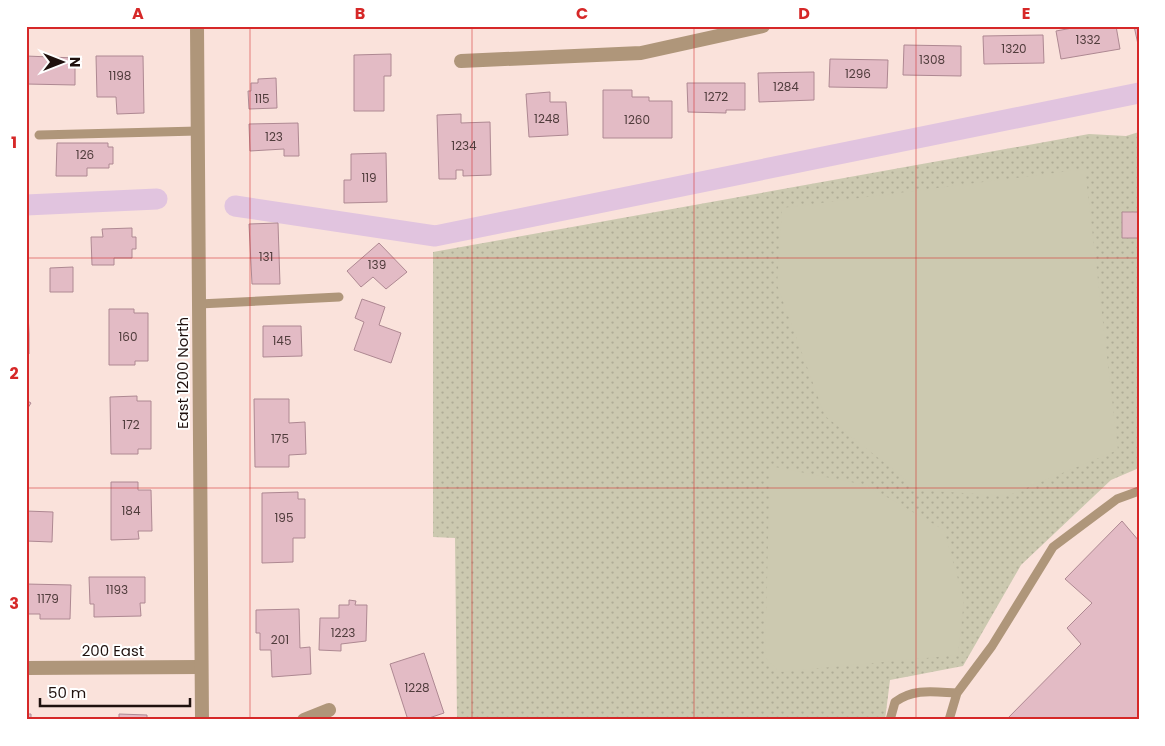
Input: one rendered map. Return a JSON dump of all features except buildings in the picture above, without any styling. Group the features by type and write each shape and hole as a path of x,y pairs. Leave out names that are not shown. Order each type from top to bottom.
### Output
{"street":[{"name":"East 1200 North","path":"197,26 200,667 202,720"},
{"path":"461,61 641,53 763,26"},
{"name":"200 East","path":"26,668 200,667"},
{"path":"304,720 329,710"}],"lane":[{"path":"39,135 198,131"},
{"path":"199,304 339,297"},
{"path":"949,720 957,693 992,646 1053,548 1117,499 1139,491"},
{"path":"890,720 895,702 905,694 919,691 957,693"}],"shaded area":[{"path":"1139,132 1139,468 1111,480 1021,565 963,666 890,680 885,720 457,720 455,538 433,537 433,252 1089,134 1126,136"},
{"path":"1085,169 1118,450 1007,496 919,490 825,416 777,285 782,208"},
{"path":"770,466 866,485 944,530 964,600 958,655 779,672 765,657"}],"waterway":[{"path":"235,206 435,236 1139,93"},
{"path":"26,205 157,199"}]}
